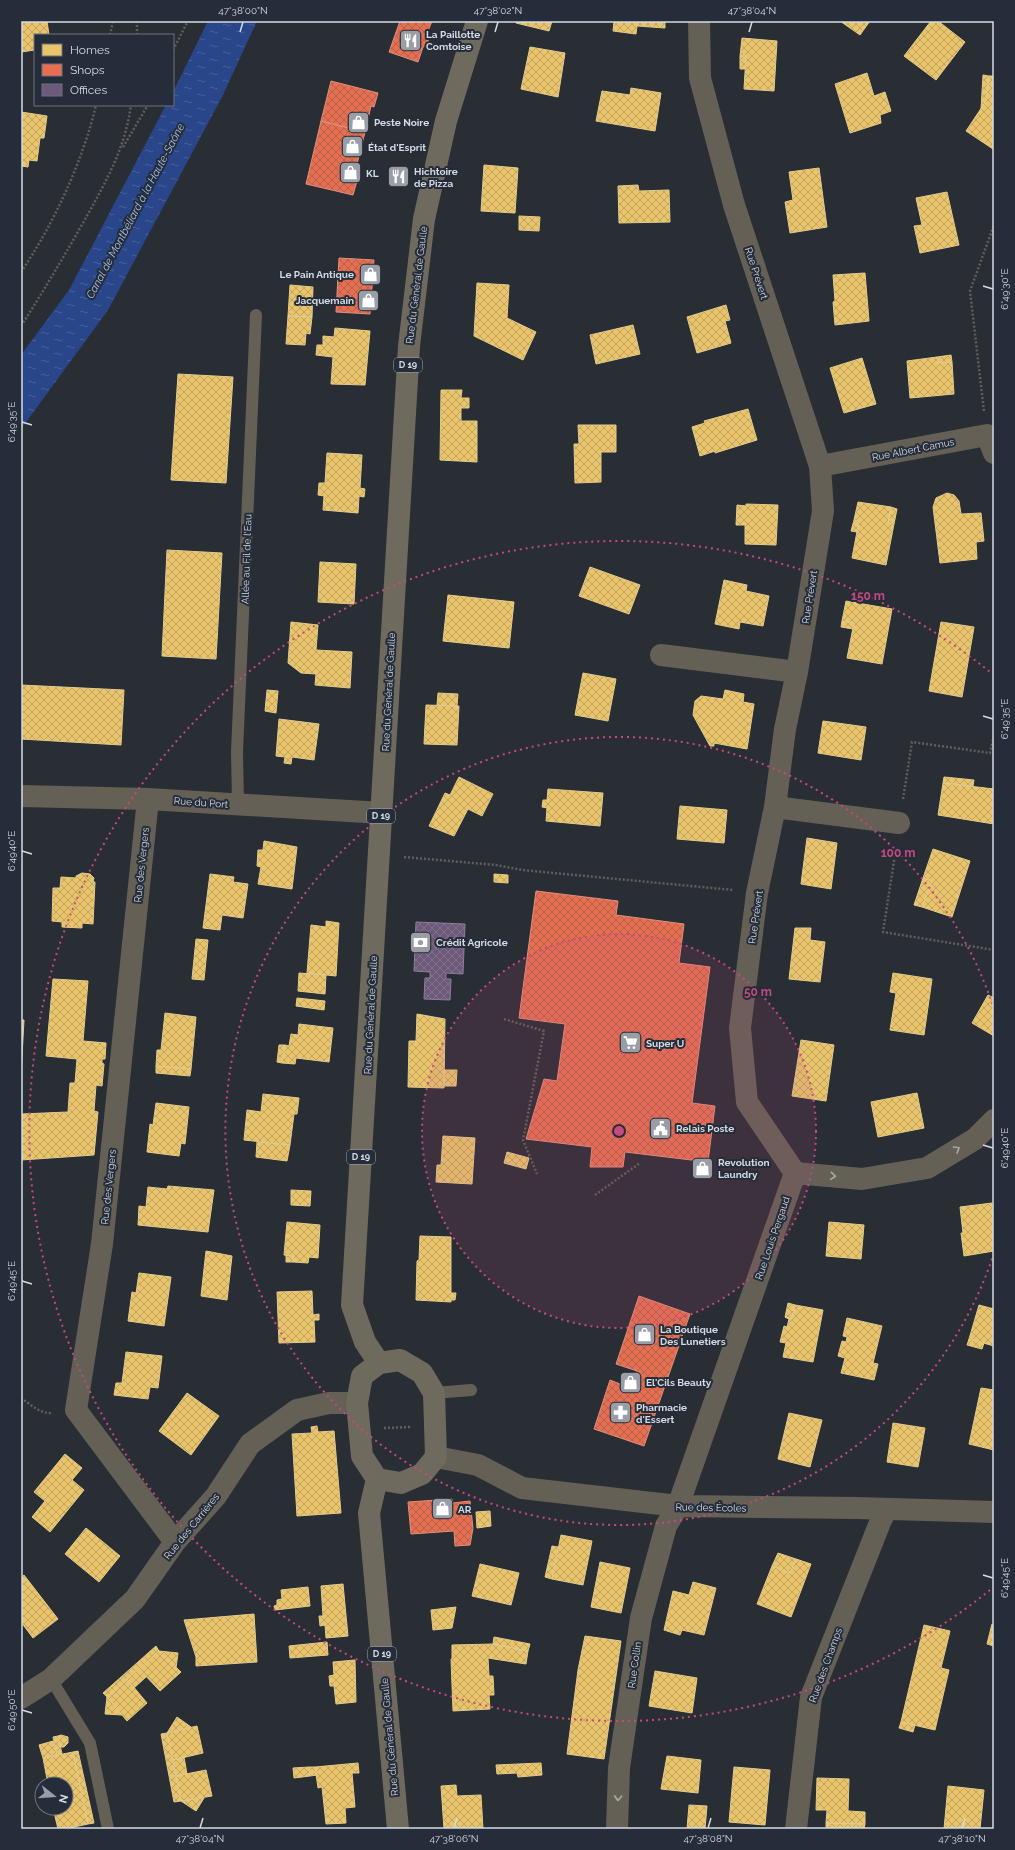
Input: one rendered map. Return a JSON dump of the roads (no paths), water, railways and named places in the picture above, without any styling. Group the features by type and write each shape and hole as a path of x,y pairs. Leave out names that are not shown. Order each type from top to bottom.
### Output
{"main road":[{"name":"Rue du Général de Gaulle","path":"379,1363 365,1342 352,1305 409,346 424,219 446,121 477,21"},
{"path":"400,1360 422,1373 434,1393 436,1457 422,1474 401,1483 377,1479 362,1456 357,1403 362,1376 379,1363 400,1360"},
{"name":"Rue du Général de Gaulle","path":"377,1479 369,1513 398,1829"}],"street":[{"name":"Rue Prévert","path":"699,21 700,78 734,205 820,466 823,511 797,672 785,729 775,807 757,893 740,1028 747,1102 795,1173"},
{"name":"Rue Albert Camus","path":"820,466 990,444"},
{"path":"661,655 797,672"},
{"name":"Rue du Port","path":"21,796 148,799 382,813"},
{"name":"Rue des Vergers","path":"148,799 102,1244 76,1410 175,1542"},
{"path":"775,807 899,823"},
{"path":"795,1173 862,1179 927,1168 975,1139 994,1120"},
{"name":"Rue Louis Pergaud","path":"678,1506 795,1173"},
{"name":"Rue des Carrières","path":"21,1698 51,1679 135,1599 175,1542 216,1496 250,1444 297,1410 328,1403 357,1403"},
{"name":"Rue des Écoles","path":"436,1457 478,1464 522,1488 678,1506 994,1512"},
{"name":"Rue Collin","path":"617,1829 619,1768 641,1618 666,1526 678,1506"},
{"name":"Rue des Champs","path":"796,1829 811,1697 881,1520 887,1509"}],"lane":[{"name":"Allée au Fil de l'Eau","path":"238,804 238,744 256,315"},
{"path":"434,1393 471,1390"},
{"path":"51,1679 90,1743 108,1829"}],"water":[{"name":"Canal de Montbéliard à la Haute-Saône","path":"208,21 257,21 222,97 108,310 21,429 21,355 69,290 165,106 174,106 174,90"}],"place":[{"name":"La Paillotte Comtoise","path":"411,40"},
{"name":"Peste Noire","path":"358,122"},
{"name":"État d'Esprit","path":"353,147"},
{"name":"KL","path":"351,173"},
{"name":"Hichtoire de Pizza","path":"398,177"},
{"name":"Le Pain Antique","path":"370,274"},
{"name":"Jacquemain","path":"369,300"},
{"name":"Crédit Agricole","path":"420,942"},
{"name":"Super U","path":"631,1043"},
{"name":"Relais Poste","path":"660,1128"},
{"name":"Revolution Laundry","path":"703,1168"},
{"name":"La Boutique Des Lunetiers","path":"645,1335"},
{"name":"El'Cils Beauty","path":"631,1382"},
{"name":"Pharmacie d'Essert","path":"621,1413"},
{"name":"AR","path":"442,1509"}]}
